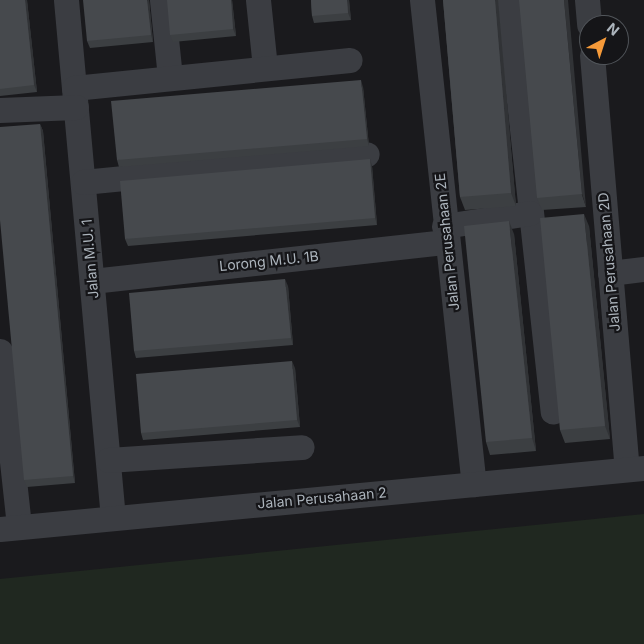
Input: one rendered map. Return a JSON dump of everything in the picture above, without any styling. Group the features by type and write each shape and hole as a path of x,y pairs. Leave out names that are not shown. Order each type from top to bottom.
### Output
{"street":[{"name":"Jalan M.U. 1","path":"66,0 113,518"},
{"path":"162,0 170,78"},
{"path":"258,0 265,68"},
{"name":"Jalan Perusahaan 2E","path":"422,0 445,234 474,484"},
{"path":"508,0 553,412"},
{"path":"587,0 588,15"},
{"path":"0,110 170,78 350,60"},
{"name":"Jalan Perusahaan 2D","path":"593,65 610,273 636,468"},
{"path":"83,182 367,154"},
{"name":"Lorong M.U. 1B","path":"92,281 445,234 530,213"},
{"path":"610,273 644,269"},
{"path":"0,351 10,528"},
{"path":"108,460 302,447"},
{"name":"Jalan Perusahaan 2","path":"10,528 636,468"}],"shaded area":[{"path":"644,514 644,644 0,644 0,579"}],"building":[{"path":"0,0 25,0 34,85 0,89"},
{"path":"83,0 147,0 151,35 87,41"},
{"path":"167,0 231,0 233,29 170,35"},
{"path":"311,0 347,0 348,13 312,16"},
{"path":"443,0 495,0 511,193 460,197"},
{"path":"519,0 564,0 582,194 537,198"},
{"path":"361,80 367,139 117,160 111,101"},
{"path":"40,124 73,476 24,480 0,220 0,127"},
{"path":"370,159 375,218 125,239 120,181"},
{"path":"584,214 605,426 560,430 540,218"},
{"path":"509,221 532,438 486,442 464,226"},
{"path":"285,279 291,338 134,351 129,293"},
{"path":"292,361 297,420 141,433 136,374"}]}
